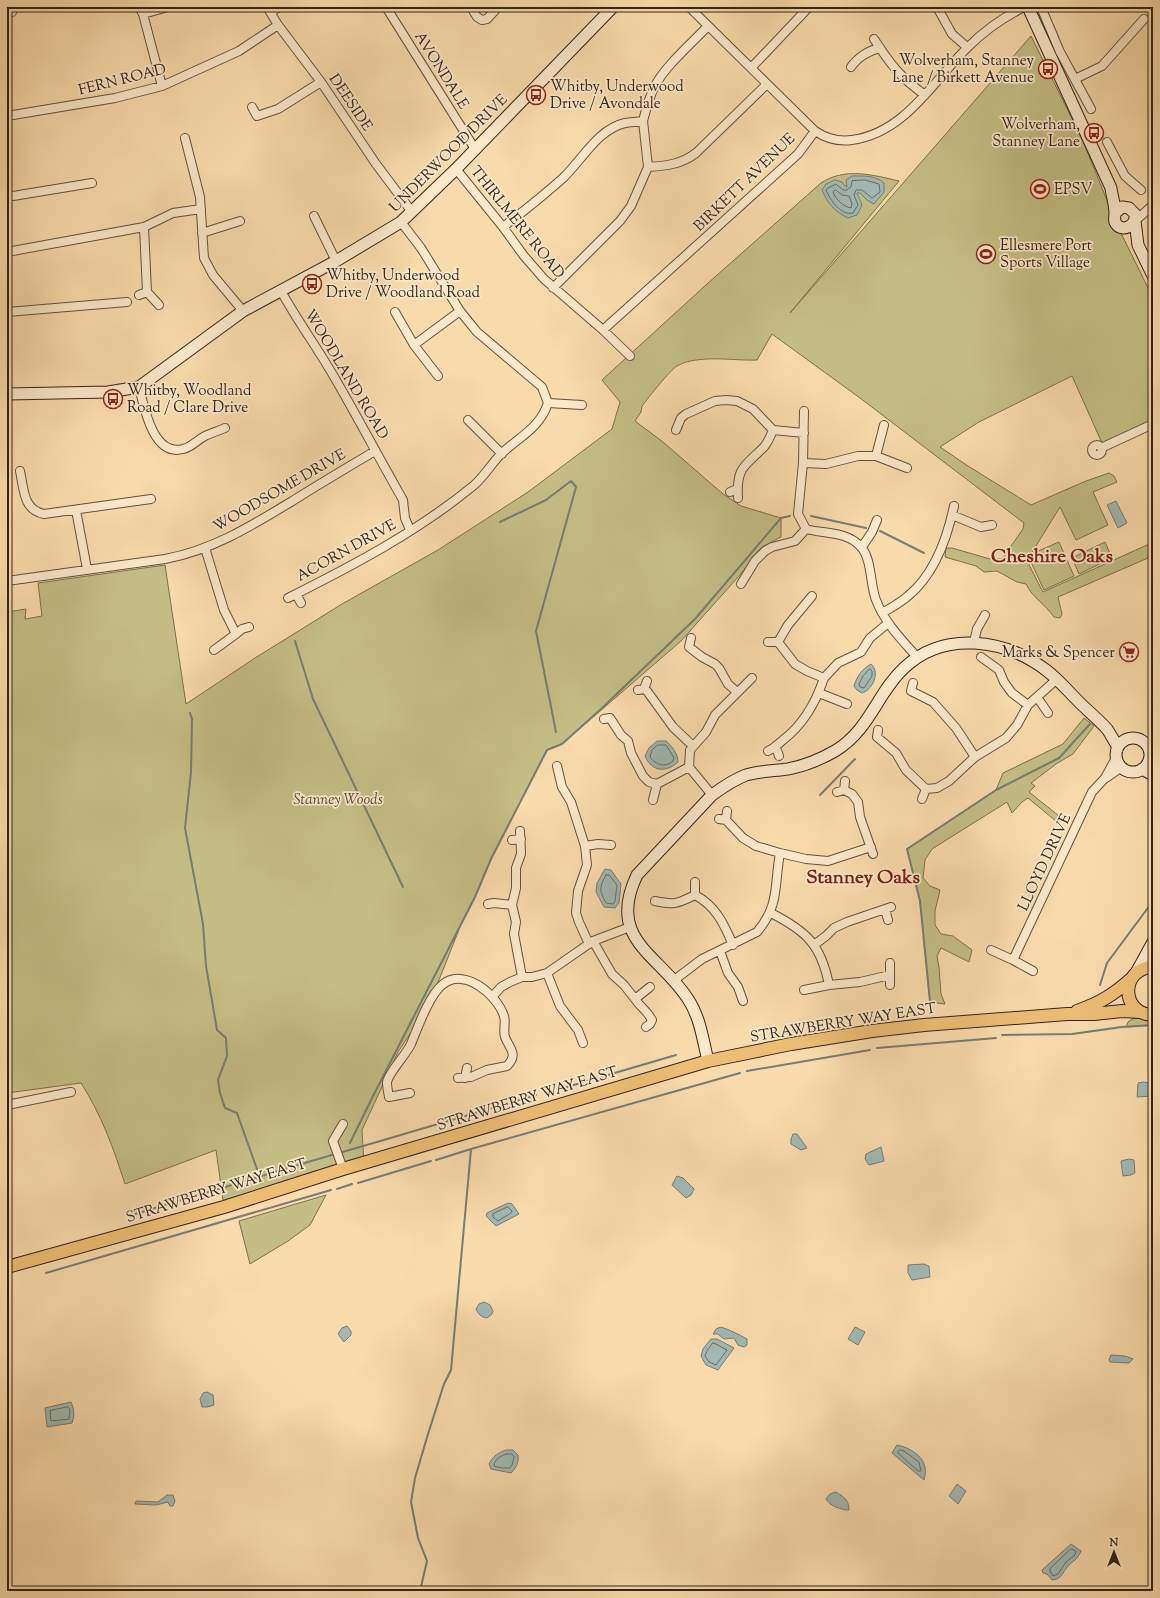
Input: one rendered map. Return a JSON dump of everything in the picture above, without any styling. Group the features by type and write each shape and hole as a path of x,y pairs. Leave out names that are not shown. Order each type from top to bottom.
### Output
{"main road":[{"path":"1140,1012 1131,1003 1128,995 1128,987 1134,975 1143,969 1153,967"},
{"name":"STRAWBERRY WAY EAST","path":"1067,1014 1104,1000 1117,992 1134,975"},
{"name":"STRAWBERRY WAY EAST","path":"7,1267 224,1207 343,1169 708,1061 790,1044 872,1031 960,1021 1067,1014 1094,1014 1122,1011 1153,1014"}],"street":[{"path":"162,86 141,11 168,7"},
{"path":"269,10 279,7"},
{"name":"AVONDALE","path":"386,7 476,149"},
{"path":"471,7 477,17 482,20 487,19 498,7"},
{"name":"UNDERWOOD DRIVE","path":"281,291 336,261 401,222 476,149 613,7"},
{"path":"689,7 815,131"},
{"path":"751,68 809,7"},
{"path":"937,7 952,34 967,47"},
{"path":"1004,7 1004,17"},
{"name":"BIRKETT AVENUE","path":"603,330 798,154 815,131 821,136 836,140 857,139 869,136 892,125 925,95 967,47 991,25 1024,7"},
{"path":"1028,7 1111,188 1115,213 1114,221 1138,245 1153,276"},
{"path":"1041,7 1060,52 1091,109"},
{"name":"DEESIDE","path":"269,10 376,164 412,212"},
{"path":"1075,80 1102,66 1144,19"},
{"name":"FERN ROAD","path":"7,116 115,98 162,86 239,51 278,25"},
{"path":"553,288 626,214 637,194 648,167 643,121 655,85 667,69 708,26"},
{"path":"874,39 895,71 925,95"},
{"path":"851,67 855,61 874,49 880,48"},
{"path":"252,108 254,118 278,109 320,82"},
{"path":"648,167 670,165 687,160 767,84"},
{"path":"503,227 564,177 605,134 624,123 643,121"},
{"path":"185,138 199,192 204,258 213,275 243,312"},
{"path":"1107,142 1125,176 1136,189"},
{"path":"1098,158 1111,152"},
{"name":"THIRLMERE ROAD","path":"456,169 503,227 524,256 553,288 603,330 630,356"},
{"path":"7,197 92,183"},
{"path":"1111,188 1128,208 1134,212 1138,245"},
{"path":"1115,213 1119,209 1152,206"},
{"path":"1122,228 1128,228 1152,206"},
{"path":"7,252 144,228 173,213 201,209"},
{"path":"314,216 336,261"},
{"path":"202,233 240,221"},
{"path":"401,222 421,248 460,311 477,332 542,387 548,403 582,405"},
{"path":"144,228 143,293 159,305"},
{"path":"7,394 108,392 139,387 150,381 243,312 281,291"},
{"name":"WOODLAND ROAD","path":"281,291 329,369 403,500 405,518 410,530"},
{"path":"7,312 127,302"},
{"path":"414,345 460,311"},
{"path":"395,312 414,345 438,376"},
{"path":"139,387 153,432 162,443 171,449 183,449 204,436 225,428"},
{"path":"676,430 681,418 686,414 715,401 726,400 737,401 753,409 773,430 804,433"},
{"name":"ACORN DRIVE","path":"288,598 321,582 380,549 474,485 502,454 541,419 548,403"},
{"path":"804,411 803,463 798,514 806,529"},
{"path":"468,420 502,454"},
{"path":"1101,448 1153,424"},
{"path":"876,456 884,425"},
{"path":"738,498 734,490 738,476 749,460 765,446 773,430"},
{"name":"WOODSOME DRIVE","path":"7,581 165,559 205,548 248,527 375,451"},
{"path":"803,463 826,464 858,456 876,456 906,468"},
{"path":"20,472 28,504 32,509 44,514 151,499"},
{"path":"882,613 909,596 929,572 939,556 954,506"},
{"path":"76,510 87,569"},
{"path":"952,515 962,518 975,526 988,528"},
{"path":"862,547 872,532 877,520"},
{"path":"806,529 842,535 862,547 869,566 875,599 887,624 917,657"},
{"path":"742,584 755,561 765,550 795,541 806,529"},
{"path":"205,548 224,610 236,634"},
{"name":"ACORN DRIVE","path":"296,594 301,603"},
{"path":"778,642 788,625 812,596"},
{"path":"974,642 976,629 985,615"},
{"path":"779,756 772,749 791,734 806,718 819,693 824,678 838,663 861,652 870,638 887,624"},
{"path":"214,650 242,629 249,627"},
{"path":"768,642 778,642"},
{"path":"778,642 795,664 824,678"},
{"path":"708,1061 696,1017 688,999 641,947 630,927 628,901 637,875 712,795 723,786 745,776 805,765 837,750 856,735 904,668 917,657 941,646 956,643 974,642 997,646 1017,653 1046,670 1107,730 1120,753 1132,771 1142,769 1151,756 1148,747 1140,740 1134,738 1120,753"},
{"path":"688,644 702,657 715,664 728,684 737,692"},
{"path":"981,657 999,670 1004,682 1012,693 1028,705"},
{"path":"712,795 689,767 690,750 706,732 716,715 752,678"},
{"path":"875,735 896,753 906,770 926,789 937,788 949,781 975,757 1006,738 1017,725 1028,705 1056,679"},
{"path":"647,681 641,690 653,698 673,727 694,746"},
{"path":"910,689 934,702 956,728 975,757"},
{"path":"819,693 847,704"},
{"path":"1037,697 1048,712"},
{"path":"609,716 621,735 628,741 631,753 643,776 649,782 657,784 689,767"},
{"name":"LLOYD DRIVE","path":"1013,960 1092,792 1105,778 1120,753"},
{"path":"557,766 562,787 571,802 585,846 586,865 578,891 576,912 579,922 612,974 639,1005 648,1011 655,1021 646,1027"},
{"path":"1142,769 1153,775"},
{"path":"727,811 723,820 743,838 761,848 806,859 828,861 872,851 860,817 858,802 852,794 841,791 845,781"},
{"path":"653,800 657,784"},
{"path":"922,799 926,789"},
{"path":"512,840 520,835 521,854 517,863 516,888 512,905 516,922 514,934 522,977"},
{"path":"585,846 598,844 611,846"},
{"path":"673,981 702,959 757,932 771,913 776,892 777,869 780,853"},
{"path":"695,882 695,895"},
{"path":"695,895 715,909 724,924 733,945"},
{"path":"655,900 678,904 695,895"},
{"path":"488,904 494,903 512,905"},
{"path":"814,945 834,928 888,908 888,920"},
{"path":"771,913 794,925 814,945 820,954 829,985"},
{"path":"492,997 501,987 522,977 532,977 546,973 591,942 630,927"},
{"path":"1134,975 1153,942"},
{"path":"991,950 1033,971"},
{"path":"720,951 728,972 738,987 742,1001"},
{"path":"890,963 890,985"},
{"path":"546,973 560,1006 578,1030 583,1043"},
{"path":"804,990 829,985 860,982 890,975"},
{"path":"410,1093 389,1097 387,1087 388,1080 410,1046 437,990 444,983 461,979 470,980 478,984 492,997 504,1016 504,1035 511,1047 512,1059 507,1066 487,1070 477,1075 462,1078 467,1068"},
{"path":"635,999 650,987"},
{"path":"7,1104 71,1092"},
{"path":"343,1124 333,1141 343,1169"}],"green space":[{"name":"Stanney Woods","path":"1031,36 1083,141 1117,225 1153,298 1153,420 1102,443 1072,376 979,422 940,447 1031,505 1086,481 1109,473 1114,476 1117,482 1093,492 1108,525 1076,540 1060,507 1031,554 1059,542 1074,576 1044,590 1029,558 1027,561 1043,592 1147,545 1152,545 1153,552 1148,558 1058,597 1062,614 1060,618 1054,617 1032,593 1026,584 1017,582 997,571 984,572 976,566 945,557 946,548 952,548 990,559 1002,559 1023,529 1024,523 860,398 772,334 757,360 705,359 686,362 677,366 642,406 641,412 635,421 663,442 723,494 741,506 781,518 781,537 762,547 739,576 681,641 562,744 547,750 491,859 475,897 460,927 437,985 416,1025 398,1052 362,1130 364,1164 224,1207 216,1150 125,1184 106,1132 81,1083 7,1093 7,905 12,896 7,893 7,612 26,609 25,619 42,616 38,583 165,565 186,704 255,658 342,604 438,550 528,492 612,429 620,402 602,380 821,183 830,178 849,174 869,175 899,181 790,313"},
{"path":"1105,542 1112,558 1079,574 1072,558"},
{"path":"1084,718 1094,726 1073,754 1056,764 1031,783 1035,786 1029,792 1059,816 1057,822 1028,798 1012,813 1007,802 932,849 925,860 923,878 930,886 940,890 935,911 935,925 941,934 953,936 972,950 969,962 941,948 937,956 941,994 945,1004 930,1002 920,901 907,849 996,790 1003,773 1063,744"},
{"path":"1134,1018 1153,1020 1153,1025 1126,1027 1128,1022"},
{"path":"326,1195 310,1225 288,1241 250,1264 239,1221"}],"water":[{"path":"852,176 869,176 880,180 884,183 884,192 874,204 860,193 857,193 862,205 857,215 848,218 832,207 822,190 826,184 835,180 842,182 847,187 846,180"},
{"path":"1116,501 1127,523 1118,528 1107,505"},
{"path":"871,664 875,672 874,681 866,691 862,693 854,686 860,673"},
{"path":"657,741 666,741 668,743 676,753 678,762 669,768 664,769 655,768 651,765 645,756 649,748"},
{"path":"605,869 611,870 621,884 619,903 615,908 604,907 596,892 597,883"},
{"path":"1144,1082 1153,1084 1153,1096 1137,1097 1138,1083"},
{"path":"793,1134 797,1134 807,1148 801,1150 791,1144"},
{"path":"881,1147 884,1161 869,1165 865,1159 866,1154"},
{"path":"1129,1159 1134,1160 1135,1173 1123,1176 1121,1161"},
{"path":"677,1176 683,1178 694,1189 691,1195 686,1198 672,1185"},
{"path":"508,1203 512,1204 519,1214 496,1226 486,1216 487,1213"},
{"path":"924,1264 929,1266 930,1277 912,1280 908,1273 908,1265"},
{"path":"484,1302 490,1305 493,1311 487,1318 480,1315 476,1309 479,1304"},
{"path":"347,1326 351,1331 351,1335 344,1342 338,1334 342,1328"},
{"path":"721,1327 747,1339 747,1345 744,1347 738,1345 734,1338 724,1339 718,1334 713,1334 716,1329"},
{"path":"855,1327 865,1332 858,1345 848,1339"},
{"path":"711,1339 717,1339 734,1348 718,1370 706,1365 701,1356 703,1349"},
{"path":"1111,1355 1125,1356 1133,1359 1129,1363 1110,1362 1109,1360"},
{"path":"207,1392 213,1395 214,1405 202,1407 200,1399 203,1393"},
{"path":"71,1402 74,1412 72,1423 47,1427 45,1408"},
{"path":"897,1445 918,1455 924,1463 924,1480 892,1453"},
{"path":"506,1450 513,1450 518,1455 518,1463 511,1473 491,1469 489,1464 492,1459"},
{"path":"957,1484 966,1491 958,1504 949,1496"},
{"path":"836,1492 846,1499 849,1510 836,1507 830,1504 826,1499 830,1494"},
{"path":"167,1495 173,1495 175,1501 173,1506 170,1506 168,1502 156,1505 135,1504 136,1501 158,1502"},
{"path":"1071,1544 1081,1551 1080,1554 1058,1579 1052,1580 1047,1574 1043,1573 1042,1570"}],"waterway":[{"path":"500,522 546,500 571,481 576,487 536,631 556,732"},
{"path":"350,1143 475,897 491,859 547,750 562,744 601,709 695,619 781,518 790,516"},
{"path":"811,516 866,528"},
{"path":"880,531 924,553"},
{"path":"295,641 313,699 403,887"},
{"path":"190,713 192,719 191,772 185,828 203,924 206,966 217,1030 226,1038 227,1056 218,1080 220,1093 225,1108 237,1113 258,1172"},
{"path":"930,1002 920,901 907,849 996,790 1059,758 1090,724"},
{"path":"820,795 855,759"},
{"path":"1100,985 1107,963 1153,901"},
{"path":"1002,1035 1072,1034 1122,1027 1153,1025"},
{"path":"877,1048 996,1038"},
{"path":"747,1071 870,1050"},
{"path":"567,1087 676,1055"},
{"path":"471,1149 740,1073"},
{"path":"377,1142 536,1095"},
{"path":"339,1153 377,1142"},
{"path":"420,1591 427,1561 418,1538 411,1502 415,1478 428,1434 444,1384 451,1370 471,1149 436,1160"},
{"path":"135,1214 335,1154"},
{"path":"358,1183 431,1161"},
{"path":"337,1189 352,1184"},
{"path":"46,1273 331,1190"}],"place":[{"name":"Wolverham, Stanney Lane / Birkett Avenue","path":"1048,69"},
{"name":"Whitby, Underwood Drive / Avondale","path":"536,95"},
{"name":"Wolverham, Stanney Lane","path":"1094,133"},
{"name":"EPSV","path":"1040,189"},
{"name":"Ellesmere Port Sports Village","path":"986,254"},
{"name":"Whitby, Underwood Drive / Woodland Road","path":"312,284"},
{"name":"Whitby, Woodland Road / Clare Drive","path":"113,399"},
{"name":"Marks & Spencer","path":"1129,652"}],"district":[{"name":"Cheshire Oaks","path":"1052,555"},
{"name":"Stanney Oaks","path":"863,876"}]}
